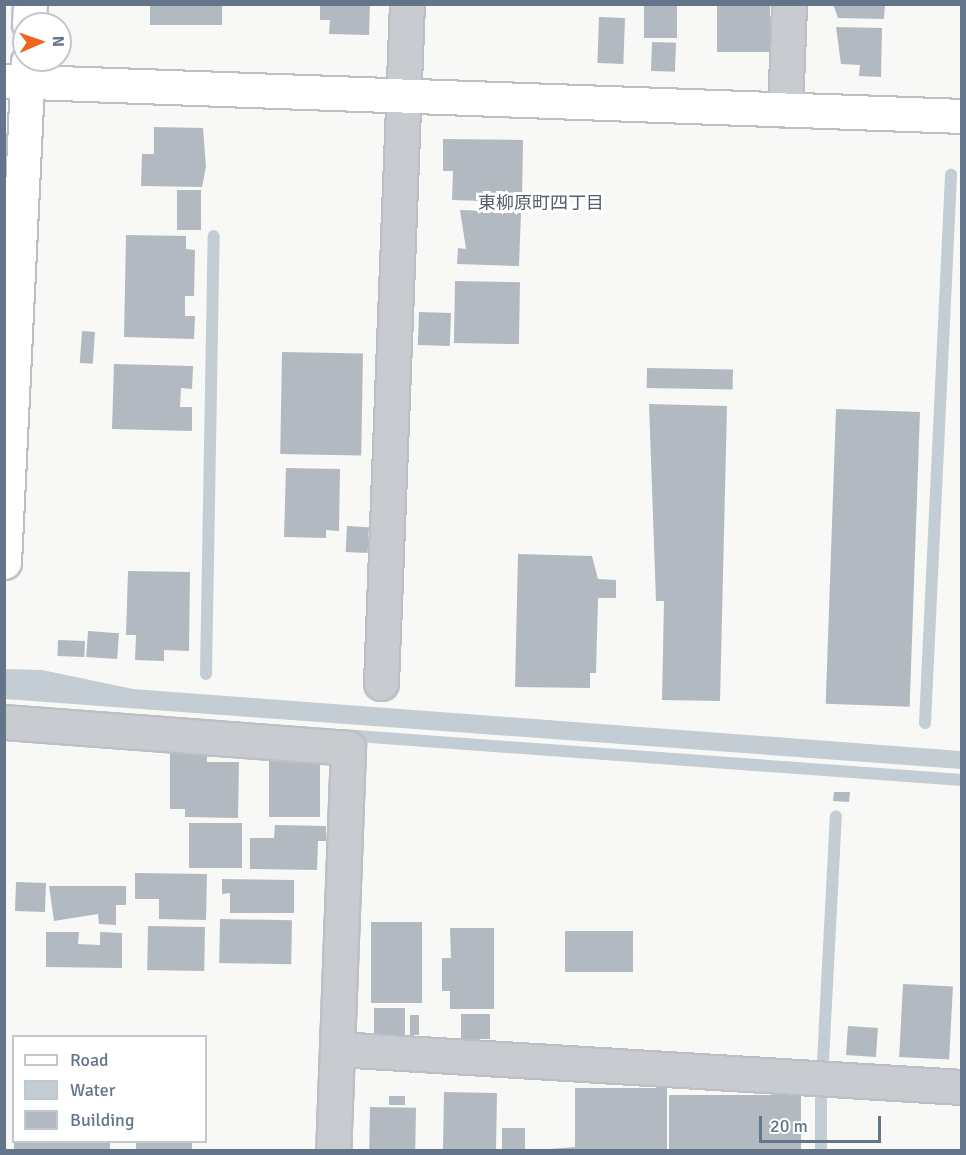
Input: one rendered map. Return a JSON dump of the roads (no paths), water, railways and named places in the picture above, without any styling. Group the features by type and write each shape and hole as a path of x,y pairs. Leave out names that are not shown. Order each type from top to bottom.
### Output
{"street":[{"path":"381,684 407,4"},
{"path":"785,110 789,4"},
{"path":"4,562 20,74 404,96 962,116"},
{"path":"4,722 348,748 333,1150"},
{"path":"337,1049 962,1087"}],"water":[{"path":"5,669 42,670 133,689 961,751 961,769 5,699"}],"waterway":[{"path":"925,723 951,175"},
{"path":"206,674 214,236"},
{"path":"343,735 962,780"},
{"path":"823,1061 836,816"},
{"path":"821,1097 821,1150"}],"district":[{"name":"東柳原町四丁目","path":"541,203"}]}
